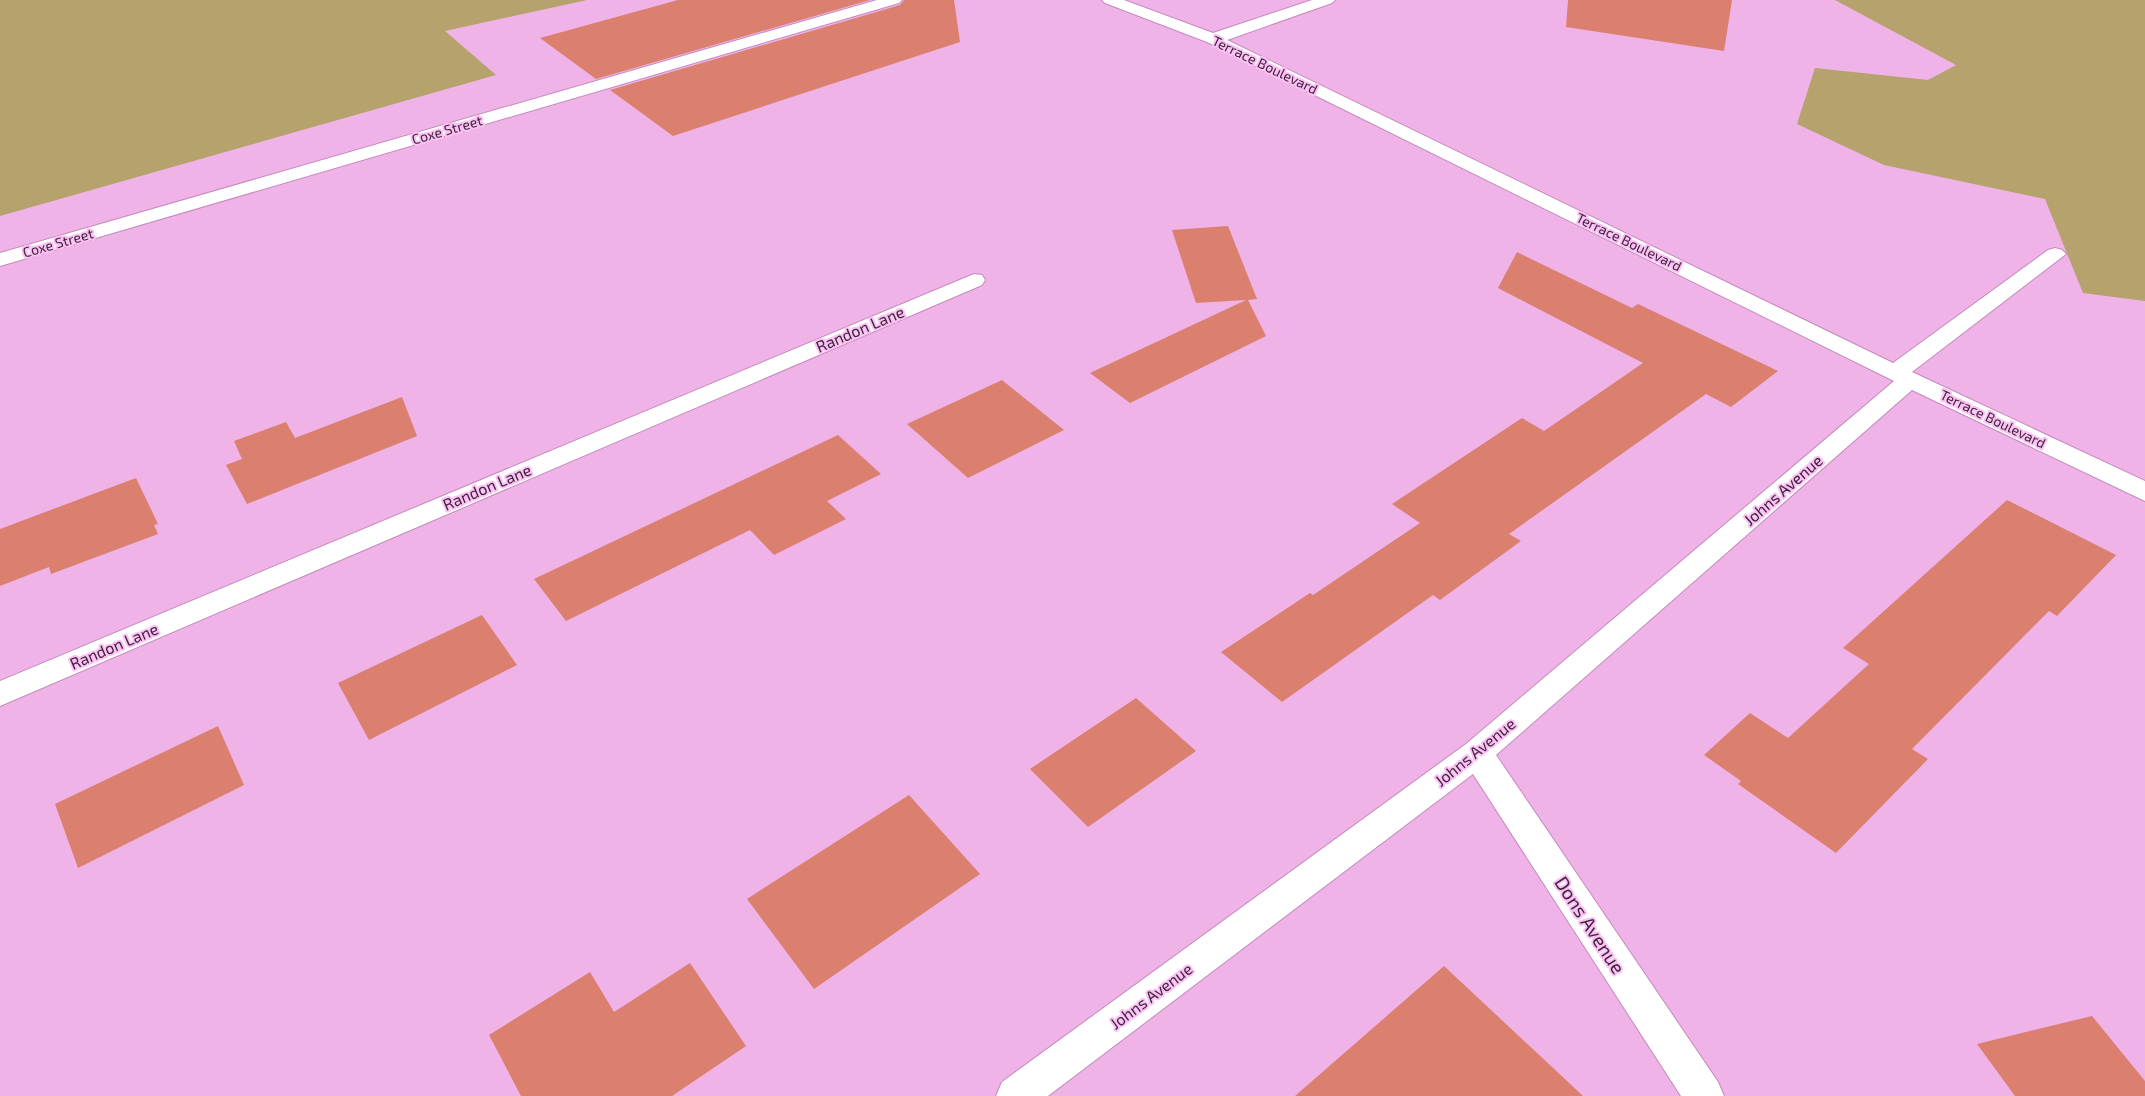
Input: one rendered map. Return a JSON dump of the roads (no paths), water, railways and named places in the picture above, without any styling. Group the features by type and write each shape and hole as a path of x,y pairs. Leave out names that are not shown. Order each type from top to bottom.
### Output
{"street":[{"name":"Coxe Street","path":"0,260 894,0"},
{"name":"Terrace Boulevard","path":"1110,0 1213,39 2145,492"},
{"path":"1213,39 1327,0"},
{"name":"Johns Avenue","path":"1016,1096 1477,753 1903,376 2055,254"},
{"name":"Randon Lane","path":"0,694 974,280"},
{"name":"Dons Avenue","path":"1477,753 1704,1096"}]}
